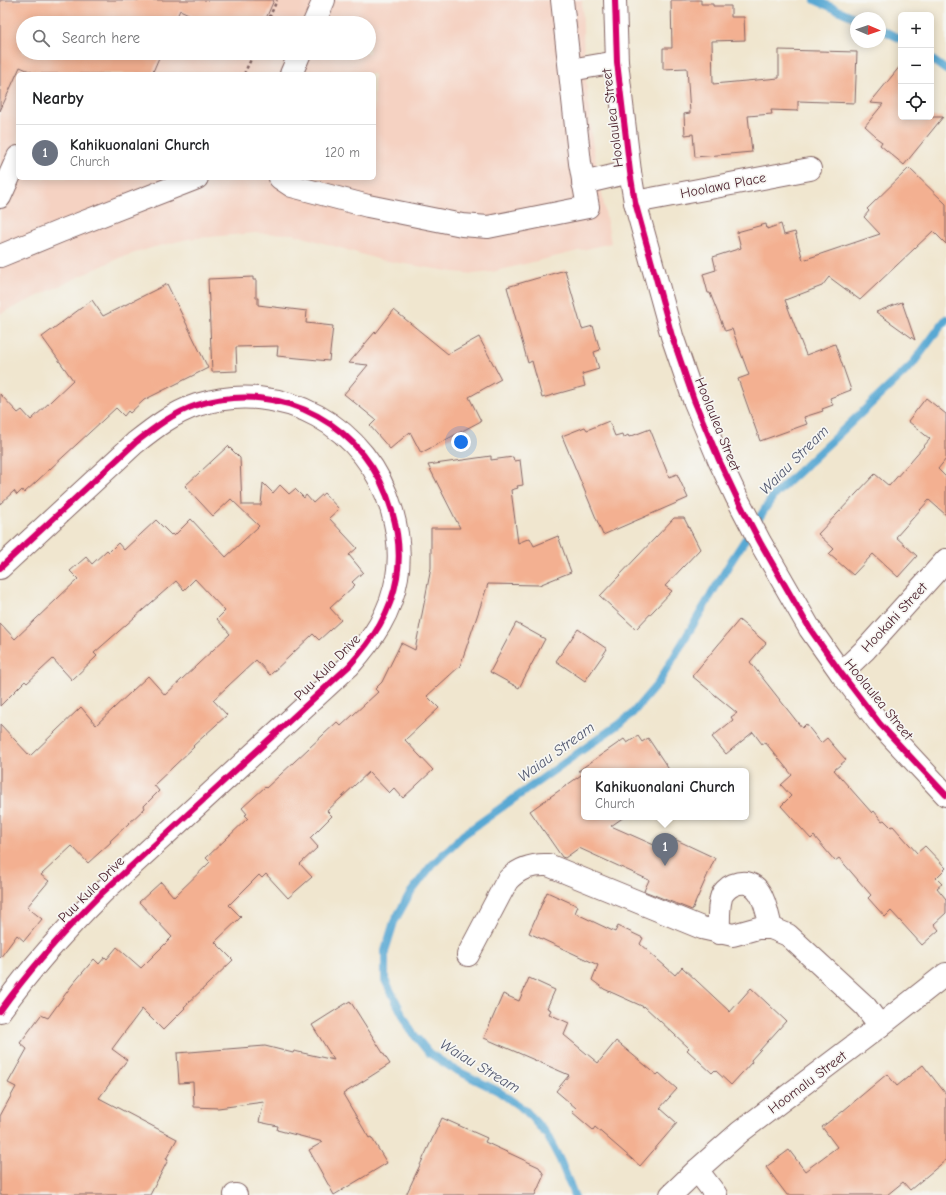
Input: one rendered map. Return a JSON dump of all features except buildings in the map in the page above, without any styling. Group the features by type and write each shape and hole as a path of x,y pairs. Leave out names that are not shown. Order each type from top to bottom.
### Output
{"street":[{"path":"317,16 324,0"},
{"path":"283,180 292,186 368,206 462,225 488,227 588,207 583,183 562,0"},
{"name":"Hoolaulea Street","path":"615,0 617,62 635,202 672,336 694,400 719,460 737,498 760,542 810,629 880,724 946,795"},
{"path":"292,72 297,60"},
{"path":"570,70 617,62"},
{"path":"0,197 16,161"},
{"name":"Hoolawa Place","path":"635,202 810,169"},
{"path":"583,183 630,172"},
{"path":"0,256 192,180"},
{"name":"Puu Kula Drive","path":"0,1012 35,966 70,925 102,893 348,666 367,646 380,625 390,602 397,577 399,551 397,527 390,504 380,480 367,459 351,440 334,426 312,413 282,402 243,397 219,400 196,406 174,415 154,428 135,443 2,561"},
{"name":"Hookahi Street","path":"841,673 866,649 946,560"},
{"path":"468,955 506,881 521,869 539,864 548,865 685,922 719,933 733,935 758,928 771,928 788,936 865,1006 880,1026"},
{"path":"719,933 721,897 728,887 740,883 752,885 760,891 765,902 771,928"},
{"name":"Hoomalu Street","path":"671,1195 740,1132 946,974"},
{"path":"697,1170 716,1195"}],"path":[{"path":"270,16 277,0"},
{"path":"245,72 251,60"}],"shaded area":[{"path":"0,0 582,0 584,60 592,141 611,243 492,272 474,274 381,260 293,234 254,233 188,239 119,258 0,314"}],"waterway":[{"name":"Waiau Stream","path":"815,0 850,15"},
{"name":"Waiau Stream","path":"886,32 898,38"},
{"name":"Waiau Stream","path":"934,61 946,70"},
{"name":"Waiau Stream","path":"574,1195 560,1160 547,1135 526,1111 498,1091 452,1068 429,1053 411,1031 385,980 385,951 394,922 409,895 431,866 463,835 630,716 659,682 730,563 774,495 911,366 946,319"}],"cycle path":[{"path":"615,0 617,62 635,202 672,336 694,400 719,460 737,498 760,542 810,629 880,724 946,795"},
{"path":"0,568 135,443 149,432 164,421 188,408 229,398 260,398 290,404 317,416 342,433 363,455 380,481 392,511 399,552 397,577 386,614 366,646 349,666 102,893 48,950 0,1011"}],"place":[{"name":"Kahikuonalani Church","path":"665,866"}]}
